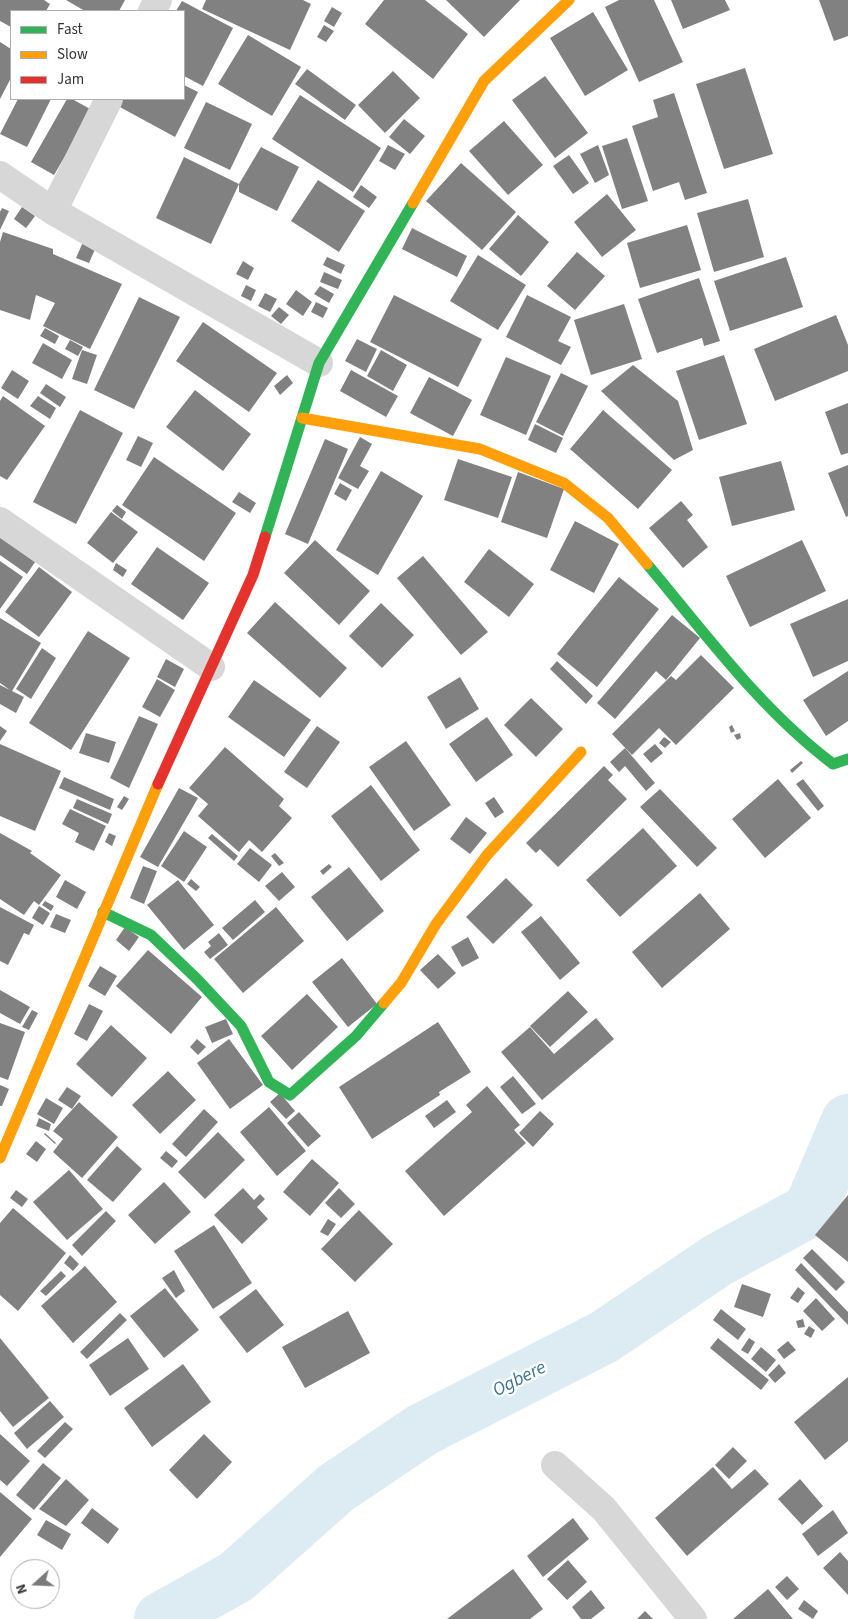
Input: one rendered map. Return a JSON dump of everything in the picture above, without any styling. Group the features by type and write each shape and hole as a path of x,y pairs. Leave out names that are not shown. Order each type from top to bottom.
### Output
{"street":[{"path":"0,1158 103,912 253,575 318,363 484,82 568,0"},
{"path":"53,211 108,100"},
{"path":"0,175 53,211 318,363"},
{"path":"302,418 480,449 564,483 608,518 756,693 801,740 833,764 848,759"},
{"path":"0,521 211,667"},
{"path":"103,912 151,935 197,979 241,1026 269,1082 290,1095 356,1036 401,984 436,924 487,855 581,752"},
{"path":"555,1465 604,1508 693,1619"}],"building":[{"path":"0,0 44,0 50,4 47,10 10,10 10,26 0,21"},
{"path":"66,0 125,0 120,10 83,10"},
{"path":"206,0 303,0 311,4 290,50 202,9"},
{"path":"384,0 425,0 468,34 433,79 365,24"},
{"path":"446,0 520,0 484,37"},
{"path":"619,0 654,0 683,62 639,82 605,7"},
{"path":"671,0 725,0 730,10 683,29"},
{"path":"819,0 848,0 848,36 834,41"},
{"path":"182,1 233,28 203,86 185,77 185,10 177,10"},
{"path":"332,7 342,13 334,27 324,21"},
{"path":"593,12 628,70 585,96 550,38"},
{"path":"324,25 334,31 326,42 317,37"},
{"path":"248,35 301,67 272,116 218,84"},
{"path":"0,42 10,48 10,80 0,99"},
{"path":"745,68 773,154 724,169 696,84"},
{"path":"307,69 356,105 345,120 295,84"},
{"path":"393,71 420,98 385,133 358,105"},
{"path":"545,76 588,133 555,158 512,100"},
{"path":"185,86 198,92 175,137 118,106 121,100 185,100"},
{"path":"674,93 707,193 685,200 679,182 653,191 632,126 658,117 653,100"},
{"path":"300,95 381,148 353,192 272,139"},
{"path":"17,100 50,100 27,147 0,134"},
{"path":"66,100 74,100 92,110 54,175 31,162"},
{"path":"206,102 252,124 230,170 184,148"},
{"path":"404,119 425,136 410,154 389,137"},
{"path":"504,121 543,165 508,195 469,151"},
{"path":"627,138 648,201 622,209 602,146"},
{"path":"388,145 405,154 395,170 379,161"},
{"path":"598,145 609,175 595,183 580,154"},
{"path":"261,147 299,167 277,211 239,192 239,184"},
{"path":"569,155 589,183 573,194 553,166"},
{"path":"184,157 239,184 211,244 156,218"},
{"path":"461,163 516,212 482,250 426,201"},
{"path":"318,180 365,211 339,252 291,221"},
{"path":"361,185 377,197 369,208 353,197"},
{"path":"607,194 636,230 602,257 574,222"},
{"path":"748,199 764,257 714,272 697,213"},
{"path":"22,207 35,216 26,228 14,219"},
{"path":"2,208 9,211 0,230 0,212"},
{"path":"518,215 549,242 521,276 489,249"},
{"path":"687,225 701,270 640,288 627,243"},
{"path":"412,228 467,256 457,277 402,249"},
{"path":"3,232 53,249 53,254 122,284 90,349 43,326 55,303 36,295 30,320 0,310 0,242"},
{"path":"83,242 96,247 89,263 76,258"},
{"path":"577,252 605,276 575,310 547,286"},
{"path":"478,255 526,285 498,330 450,301"},
{"path":"327,257 345,265 341,274 323,265"},
{"path":"786,257 803,307 730,331 714,281"},
{"path":"243,261 254,268 248,280 236,274"},
{"path":"324,272 342,280 338,289 320,282"},
{"path":"699,278 720,341 704,346 702,338 657,353 638,299"},
{"path":"246,285 256,290 251,301 241,296"},
{"path":"320,286 334,294 329,303 314,294"},
{"path":"296,290 312,302 303,316 286,304"},
{"path":"265,293 277,299 270,312 258,306"},
{"path":"394,295 482,339 458,387 370,342"},
{"path":"527,295 571,317 558,341 571,347 561,365 506,337"},
{"path":"139,297 180,317 134,409 94,390"},
{"path":"316,302 328,308 323,318 311,312"},
{"path":"624,304 642,359 591,375 574,320"},
{"path":"279,307 289,315 281,324 271,316"},
{"path":"836,315 848,345 848,371 775,401 754,349"},
{"path":"203,322 277,373 249,412 176,361"},
{"path":"45,328 59,336 55,344 40,336"},
{"path":"357,339 377,349 366,372 345,361"},
{"path":"70,340 83,347 78,356 65,349"},
{"path":"43,343 72,360 62,379 32,363"},
{"path":"82,350 97,355 87,384 72,379"},
{"path":"381,350 407,365 393,391 367,376"},
{"path":"724,355 747,424 699,440 676,371"},
{"path":"506,357 551,376 526,435 480,415"},
{"path":"633,365 678,401 693,450 674,460 601,391"},
{"path":"12,370 29,381 18,399 1,388"},
{"path":"351,370 398,396 386,417 340,391"},
{"path":"561,373 588,386 563,436 536,422"},
{"path":"287,375 293,383 280,395 274,386"},
{"path":"429,377 472,400 453,436 410,413"},
{"path":"46,384 66,397 60,407 40,393"},
{"path":"195,390 251,434 223,471 166,427"},
{"path":"3,396 45,426 7,480 0,476 0,401"},
{"path":"38,396 56,408 50,419 30,406"},
{"path":"848,403 848,453 841,455 825,412"},
{"path":"80,410 123,433 76,524 33,502"},
{"path":"603,410 672,470 638,509 570,449"},
{"path":"535,424 563,438 556,453 528,440"},
{"path":"138,436 153,443 141,467 126,460"},
{"path":"360,437 372,444 360,466 369,471 358,489 338,478"},
{"path":"325,439 348,449 308,544 285,534"},
{"path":"154,457 236,513 204,561 122,505"},
{"path":"458,459 512,477 498,518 444,500"},
{"path":"781,461 795,510 732,526 719,477"},
{"path":"848,465 848,516 846,517 828,473"},
{"path":"381,471 423,496 378,575 336,550"},
{"path":"518,472 564,489 547,538 501,522"},
{"path":"340,483 352,490 346,501 334,494"},
{"path":"239,492 256,503 250,513 232,502"},
{"path":"681,501 693,515 687,520 708,547 683,568 649,528"},
{"path":"117,505 126,512 122,519 112,511"},
{"path":"111,512 138,532 113,563 87,543"},
{"path":"575,521 619,544 594,593 550,570"},
{"path":"0,537 35,562 27,574 0,555"},
{"path":"315,540 370,591 339,625 284,573"},
{"path":"802,540 826,591 750,627 726,576"},
{"path":"157,547 209,583 183,620 131,584"},
{"path":"489,549 534,584 509,617 464,582"},
{"path":"423,556 488,632 461,655 397,578"},
{"path":"0,561 23,577 0,609"},
{"path":"116,563 127,570 123,577 113,570"},
{"path":"39,567 72,592 39,637 5,612"},
{"path":"619,577 659,609 597,687 557,654"},
{"path":"848,599 848,661 813,677 790,624"},
{"path":"275,602 347,668 320,698 247,633"},
{"path":"381,603 414,635 382,668 349,636"},
{"path":"672,615 700,638 666,680 656,671 615,719 597,703"},
{"path":"0,618 41,643 12,691 24,697 16,713 0,704 0,685 10,690 0,683"},
{"path":"88,631 130,658 71,750 29,723"},
{"path":"42,648 56,658 31,699 16,689"},
{"path":"701,655 734,688 676,745 659,728 632,755 612,734 671,676 676,680"},
{"path":"166,659 184,669 175,687 157,677"},
{"path":"557,661 593,696 586,704 550,669"},
{"path":"848,671 848,721 826,736 803,700"},
{"path":"460,677 479,709 446,729 427,697"},
{"path":"157,679 175,690 160,717 142,707"},
{"path":"254,680 311,720 284,757 228,717"},
{"path":"531,698 563,729 536,757 504,725"},
{"path":"139,716 158,724 129,788 110,778"},
{"path":"487,717 513,755 476,782 449,744"},
{"path":"732,725 735,731 731,733 729,727"},
{"path":"0,726 7,731 0,741"},
{"path":"317,726 340,742 307,788 284,772"},
{"path":"86,733 116,742 109,763 79,753"},
{"path":"740,733 741,738 737,740 734,735"},
{"path":"664,737 671,742 665,748 659,743"},
{"path":"406,741 451,805 414,831 369,767"},
{"path":"0,744 61,771 35,831 0,816"},
{"path":"655,744 663,753 651,763 643,754"},
{"path":"225,747 284,799 279,806 292,818 262,852 249,840 239,852 198,816 208,804 189,788"},
{"path":"625,748 655,783 646,791 625,766 619,772 610,762"},
{"path":"801,761 803,763 792,773 790,770"},
{"path":"604,766 613,775 608,780 627,799 558,867 540,849 536,853 526,843"},
{"path":"64,777 114,799 110,810 59,788"},
{"path":"778,779 811,818 765,858 732,819"},
{"path":"803,779 824,806 818,811 796,784"},
{"path":"371,785 420,850 381,881 331,816"},
{"path":"179,788 198,798 158,867 140,857"},
{"path":"660,789 717,848 697,867 640,807"},
{"path":"124,796 129,799 122,810 117,807"},
{"path":"494,797 504,812 495,818 485,803"},
{"path":"77,799 112,814 108,824 73,808"},
{"path":"70,809 106,826 94,851 75,842 79,833 62,824"},
{"path":"466,817 487,833 470,854 450,839"},
{"path":"643,828 677,866 620,917 586,880"},
{"path":"184,831 207,847 184,882 161,866"},
{"path":"0,833 32,851 30,853 61,875 39,905 34,901 24,915 0,899"},
{"path":"109,833 116,836 112,846 105,842"},
{"path":"212,834 238,856 234,861 208,838"},
{"path":"250,848 272,865 259,882 237,864"},
{"path":"275,853 284,863 279,866 271,856"},
{"path":"329,864 332,867 323,875 320,871"},
{"path":"143,866 157,871 144,904 130,898"},
{"path":"349,867 384,911 347,941 311,897"},
{"path":"282,872 295,887 279,901 265,886"},
{"path":"506,878 533,905 493,944 466,917"},
{"path":"191,879 200,887 196,891 187,884"},
{"path":"65,880 86,892 77,909 56,897"},
{"path":"178,880 214,925 184,950 147,905"},
{"path":"700,893 730,929 662,988 632,952"},
{"path":"255,900 265,912 233,940 222,928"},
{"path":"45,901 54,906 51,911 42,905"},
{"path":"39,906 50,913 43,925 32,918"},
{"path":"0,907 34,925 29,935 24,933 8,965 0,961"},
{"path":"276,907 304,941 243,993 214,959"},
{"path":"56,914 71,920 65,933 50,927"},
{"path":"541,916 580,963 560,980 521,932"},
{"path":"125,927 139,937 129,951 116,940"},
{"path":"219,933 228,945 210,959 204,952 211,946 208,942"},
{"path":"468,937 479,958 462,967 451,947"},
{"path":"148,950 202,997 171,1034 116,986"},
{"path":"438,954 456,973 438,989 420,970"},
{"path":"342,958 377,1004 348,1027 312,982"},
{"path":"100,966 117,976 105,996 88,986"},
{"path":"0,990 30,1007 20,1024 0,1013"},
{"path":"568,991 588,1012 550,1047 530,1026"},
{"path":"307,994 338,1027 292,1070 261,1036"},
{"path":"89,1004 103,1011 87,1041 74,1034"},
{"path":"32,1010 38,1013 29,1030 22,1027"},
{"path":"596,1018 614,1039 542,1100 501,1052 530,1027 554,1054"},
{"path":"226,1019 233,1034 212,1043 205,1027"},
{"path":"438,1022 471,1072 439,1092 440,1095 372,1139 339,1087"},
{"path":"0,1023 25,1032 8,1080 0,1077"},
{"path":"111,1025 147,1058 112,1097 76,1064"},
{"path":"197,1039 206,1047 198,1055 190,1047"},
{"path":"229,1039 263,1085 230,1109 197,1063"},
{"path":"168,1071 196,1100 160,1134 132,1105"},
{"path":"513,1076 536,1104 522,1114 500,1087"},
{"path":"0,1085 9,1089 2,1106 0,1106"},
{"path":"487,1086 520,1125 514,1130 526,1143 444,1216 405,1171 472,1112 466,1105"},
{"path":"67,1087 81,1096 72,1109 58,1100"},
{"path":"280,1093 295,1111 286,1119 270,1102"},
{"path":"46,1098 63,1108 54,1124 37,1114"},
{"path":"447,1100 456,1112 434,1128 425,1116"},
{"path":"79,1102 118,1137 82,1178 53,1152 63,1139 53,1131"},
{"path":"269,1107 306,1151 277,1176 240,1132"},
{"path":"204,1109 218,1122 186,1157 172,1144"},
{"path":"540,1111 554,1124 533,1147 519,1133"},
{"path":"299,1112 321,1136 308,1147 287,1123"},
{"path":"39,1118 51,1124 49,1131 36,1126"},
{"path":"218,1132 245,1160 205,1199 178,1172"},
{"path":"44,1134 56,1143 55,1144"},
{"path":"36,1141 46,1149 37,1162 26,1154"},
{"path":"117,1146 142,1169 113,1202 87,1180"},
{"path":"166,1151 178,1161 172,1168 160,1158"},
{"path":"312,1159 339,1183 310,1216 283,1192"},
{"path":"69,1170 103,1209 67,1240 33,1202"},
{"path":"164,1182 191,1212 155,1244 128,1215"},
{"path":"243,1188 254,1200 260,1194 265,1199 257,1207 268,1219 242,1244 214,1215"},
{"path":"339,1188 355,1204 341,1218 325,1203"},
{"path":"16,1190 28,1199 22,1207 10,1198"},
{"path":"848,1195 848,1262 815,1235"},
{"path":"13,1208 66,1253 18,1311 0,1295 0,1223"},
{"path":"359,1210 393,1244 355,1282 321,1249"},
{"path":"106,1211 116,1221 82,1256 72,1245"},
{"path":"328,1219 336,1224 328,1236 320,1232"},
{"path":"214,1225 252,1283 213,1309 174,1251"},
{"path":"812,1249 845,1282 836,1291 803,1258"},
{"path":"70,1255 79,1264 73,1271 64,1263"},
{"path":"801,1263 848,1312 848,1325 795,1270"},
{"path":"85,1266 117,1302 73,1343 41,1306"},
{"path":"174,1270 185,1291 176,1298 162,1278"},
{"path":"61,1271 66,1276 46,1296 40,1291"},
{"path":"742,1284 771,1294 763,1317 734,1307"},
{"path":"798,1287 805,1293 798,1303 790,1298"},
{"path":"165,1288 199,1330 164,1358 130,1316"},
{"path":"256,1289 284,1325 247,1353 219,1317"},
{"path":"816,1298 835,1319 822,1331 803,1311"},
{"path":"721,1309 746,1329 738,1340 713,1320"},
{"path":"348,1311 370,1353 305,1388 282,1347"},
{"path":"120,1313 127,1320 87,1359 80,1352"},
{"path":"803,1319 805,1327 798,1328 796,1321"},
{"path":"809,1326 815,1330 811,1338 804,1334"},
{"path":"0,1338 49,1398 13,1427 0,1411"},
{"path":"128,1338 149,1369 110,1396 89,1365"},
{"path":"718,1338 769,1380 761,1390 710,1348"},
{"path":"749,1338 755,1342 748,1354 741,1350"},
{"path":"788,1341 796,1350 784,1359 777,1350"},
{"path":"761,1347 776,1360 766,1372 751,1359"},
{"path":"183,1364 211,1402 152,1447 124,1408"},
{"path":"779,1364 786,1373 775,1383 768,1375"},
{"path":"848,1377 848,1441 825,1460 794,1422"},
{"path":"50,1401 64,1417 27,1449 14,1433"},
{"path":"65,1422 73,1429 45,1458 37,1451"},
{"path":"0,1434 30,1461 7,1486 0,1480"},
{"path":"204,1434 232,1462 197,1499 169,1470"},
{"path":"733,1447 747,1461 729,1479 715,1465"},
{"path":"43,1463 61,1478 34,1510 16,1495"},
{"path":"713,1467 732,1489 755,1469 769,1484 687,1556 655,1518"},
{"path":"66,1479 89,1500 66,1526 39,1509"},
{"path":"800,1479 823,1506 802,1525 778,1499"},
{"path":"0,1492 32,1519 0,1557"},
{"path":"92,1508 119,1529 108,1544 81,1523"},
{"path":"833,1510 848,1533 818,1556 802,1534"},
{"path":"573,1518 589,1539 543,1577 527,1556"},
{"path":"46,1520 71,1534 62,1550 37,1535"},
{"path":"840,1552 848,1561 848,1595 823,1568"},
{"path":"568,1560 587,1582 567,1600 547,1579"},
{"path":"513,1569 543,1609 530,1619 447,1619"},
{"path":"787,1576 799,1589 787,1600 775,1587"},
{"path":"768,1589 793,1619 733,1619"},
{"path":"591,1590 605,1608 591,1619 581,1619 572,1607"},
{"path":"804,1600 818,1611 813,1619 798,1609"},
{"path":"645,1611 653,1619 637,1619"}],"waterway":[{"name":"Ogbere","path":"161,1619 236,1577 336,1488 422,1430 604,1337 718,1260 810,1210 848,1121"}],"traffic: fast":[{"path":"265,537 319,363 413,203"},
{"path":"647,564 734,669 781,719 833,764 848,759"},
{"path":"103,912 151,935 197,979 241,1026 269,1082 290,1095 356,1036 384,1003"}],"traffic: slow":[{"path":"413,203 484,81 569,0"},
{"path":"302,418 480,449 564,483 608,518 647,564"},
{"path":"384,1003 401,983 436,924 487,855 581,752"},
{"path":"0,1158 158,784"}],"traffic: jam":[{"path":"158,784 253,575 265,537"}]}
